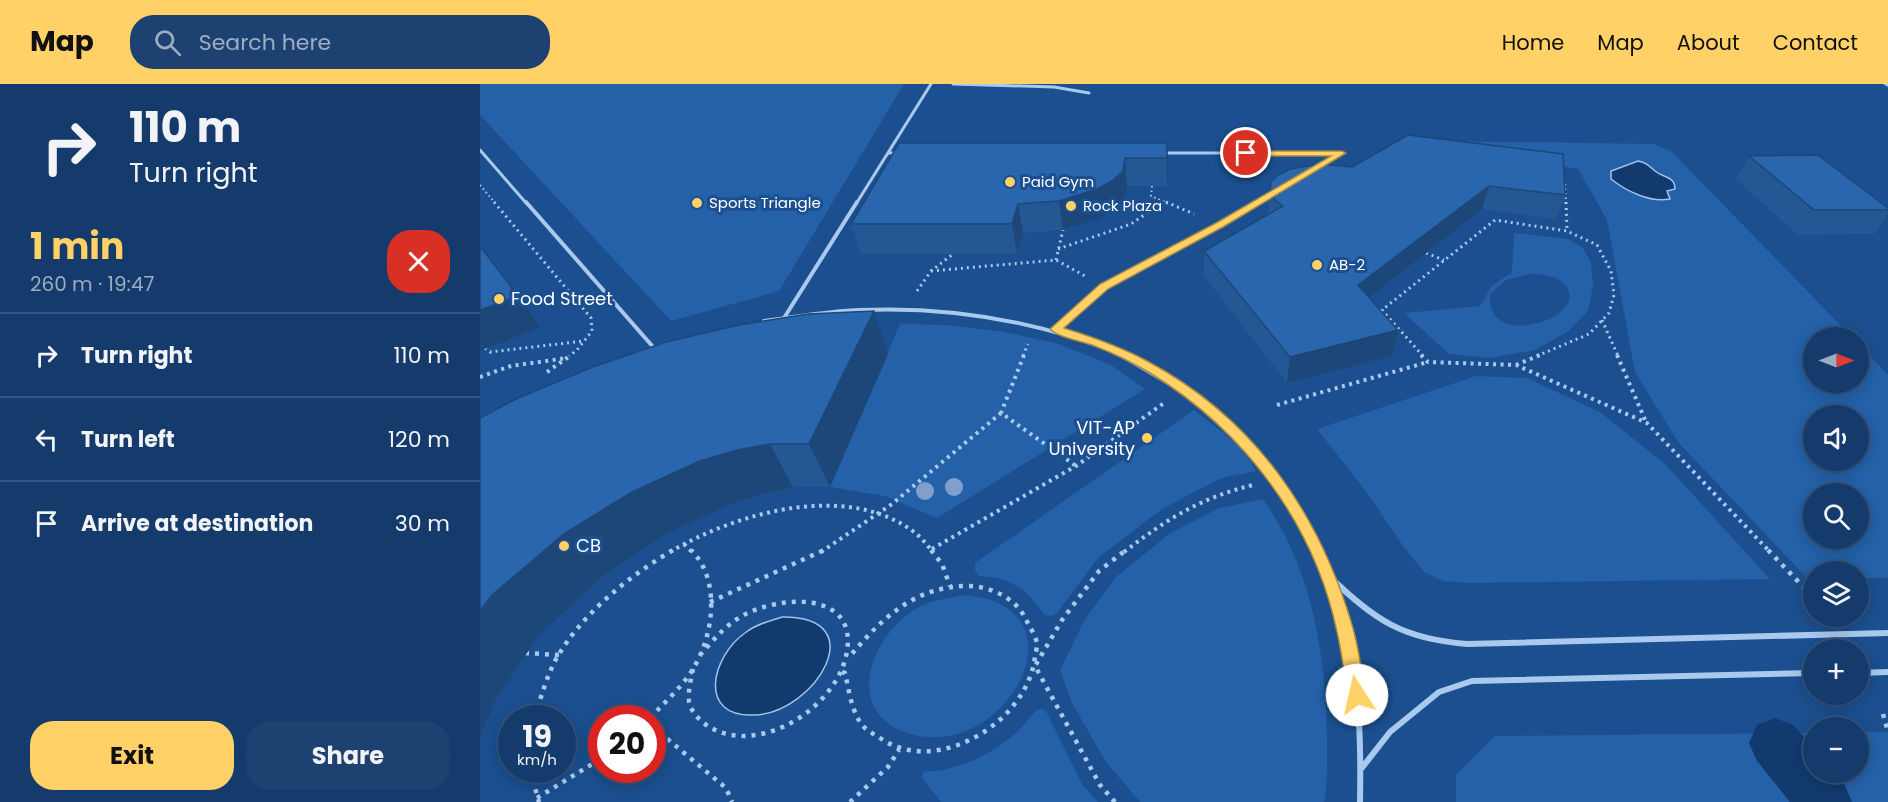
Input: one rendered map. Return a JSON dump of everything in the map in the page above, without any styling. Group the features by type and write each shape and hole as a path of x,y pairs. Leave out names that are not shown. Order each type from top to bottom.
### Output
{"lane":[{"path":"784,318 932,84"},
{"path":"953,84 1054,87 1089,93"},
{"path":"1054,87 1069,84"},
{"path":"480,150 654,348"},
{"path":"888,153 900,153"},
{"path":"1151,153 1342,153 1313,170"},
{"path":"1056,329 1104,287 1275,192"},
{"path":"752,323 845,310 904,308 993,315 1056,329 1101,344 1144,364 1185,389 1233,430 1278,481 1305,524 1328,574 1345,631 1357,695 1361,769 1360,802"},
{"path":"644,352 664,345"},
{"path":"1328,574 1356,603 1388,625 1424,639 1467,644 1888,633"},
{"path":"1869,673 1888,672"},
{"path":"1361,769 1390,732 1430,699 1439,692 1472,681 1803,673"}],"path":[{"path":"1565,184 1567,231"},
{"path":"480,185 591,318 592,331 584,341 567,358 547,372"},
{"path":"1152,186 1150,196 1219,225"},
{"path":"1058,249 1131,224 1165,201"},
{"path":"1428,362 1382,310 1495,220 1567,231 1597,245 1611,272 1614,295 1609,313 1589,334 1516,365"},
{"path":"1056,260 1063,230"},
{"path":"1426,253 1444,260"},
{"path":"904,308 931,271 953,254"},
{"path":"931,271 1056,260 1104,287"},
{"path":"1602,320 1647,423 1803,587"},
{"path":"710,602 827,549 878,514 1000,413 1035,324"},
{"path":"485,348 490,352 584,341"},
{"path":"480,377 511,366 567,358"},
{"path":"1277,405 1428,362 1516,365 1647,423"},
{"path":"932,549 1076,466 1185,389"},
{"path":"1000,413 1076,466"},
{"path":"842,672 845,673 854,712 864,728 879,741 899,750 923,753 949,750 974,740 996,726 1015,708 1028,687 1035,666 1062,620 1099,571 1161,523 1219,493 1278,481"},
{"path":"539,705 559,655 587,621 617,591 649,565 684,544 720,526 755,515 790,508 824,505 855,508 878,514 908,528 932,549 940,560 951,586"},
{"path":"684,544 705,567 710,586 709,621 702,653"},
{"path":"848,655 851,655 879,621 895,608 931,590 951,586 975,586 998,592 1016,604 1029,621 1036,642 1035,666 1100,785 1115,802"},
{"path":"661,705 693,669 715,637 748,612 767,604 787,600 806,600 822,604 836,612 849,638 848,655 842,672 814,708 794,722 771,731 748,736 726,735 709,728 696,717 689,702 693,669"},
{"path":"525,653 559,655"},
{"path":"1883,714 1888,732"},
{"path":"666,738 726,788 732,802"},
{"path":"853,801 888,767 899,750"},
{"path":"533,783 538,800 588,767"}],"shaded area":[{"name":"Sports Triangle","path":"480,84 904,84 779,291 671,321 480,115"},
{"path":"1449,141 1654,144 1672,152 1842,327 1803,327 1803,393 1869,393 1869,355 1888,375 1888,578 1869,578 1869,561 1803,561 1803,574 1678,442 1635,372 1607,220 1578,169 1458,148"},
{"path":"1638,161 1647,164 1673,182 1675,189 1667,191 1670,199 1646,198 1611,179 1611,171"},
{"path":"1514,233 1568,239 1582,247 1591,262 1593,286 1588,311 1569,331 1535,350 1490,358 1449,354 1404,313 1480,306 1492,286 1512,272","holes":["1534,274 1550,276 1564,284 1569,299 1563,310 1550,319 1534,324 1517,325 1503,321 1493,311 1490,294 1506,280"]},
{"path":"900,324 947,325 1004,332 1059,344 1111,365 1145,389 937,518 885,496 830,487"},
{"path":"1476,376 1527,378 1600,412 1666,465 1770,579 1469,583 1443,581 1424,572 1403,546 1368,494 1317,429"},
{"path":"1194,410 1237,445 1256,471 1221,478 1162,509 1098,558 1057,613 1052,616 1044,615 1031,598 1017,586 1000,579 979,576 975,570 975,563"},
{"path":"1263,499 1294,554 1313,613 1326,706 1327,778 1324,802 1140,802 1106,762 1072,703 1060,670 1085,619 1116,577 1169,534 1219,508"},
{"path":"965,595 988,599 1015,615 1027,637 1027,662 1016,688 996,712 970,729 940,737 907,733 887,722 875,708 869,691 870,672 876,654 887,636 901,620 917,608 934,601"},
{"path":"782,617 810,621 825,631 830,647 826,664 815,682 798,698 777,710 755,715 736,713 724,707 717,696 716,684 718,670 724,656 734,643 749,630"},
{"path":"1037,710 1046,711 1082,784 1098,802 941,802 921,777 924,772 950,768 986,754 1008,740"},
{"path":"1869,732 1888,732 1888,802 1456,802 1456,775 1495,736 1803,733 1803,783 1869,783"}],"building":[{"name":"AB-2","path":"1408,135 1563,154 1565,195 1489,186 1358,285 1398,330 1290,357 1204,251 1283,206 1275,200 1270,191 1271,182 1278,175 1290,169 1321,164 1352,167"},
{"path":"899,143 1167,143 1167,158 1125,158 1123,171 1112,181 1097,189 1059,201 1018,204 1012,224 851,224"},
{"path":"1818,155 1888,210 1814,210 1749,156"},
{"path":"480,246 518,296 480,310"},
{"path":"874,311 809,444 770,444 737,450 700,461 632,492 565,533 492,595 480,611 480,418 516,399 590,368 666,342 739,325 808,314"}],"waterway":[{"path":"1775,743 1825,802"}],"place":[{"name":"Paid Gym","path":"1010,182"},
{"name":"Sports Triangle","path":"697,203"},
{"name":"Rock Plaza","path":"1071,206"},
{"name":"AB-2","path":"1317,265"},
{"name":"Food Street","path":"499,299"},
{"name":"VIT-AP University","path":"1147,438"},
{"name":"CB","path":"564,546"}],"route":[{"path":"1246,153 1342,153 1219,225 1104,287 1056,329 1101,344 1144,364 1185,389 1233,430 1278,481 1305,524 1328,574 1345,631 1357,695"}]}
